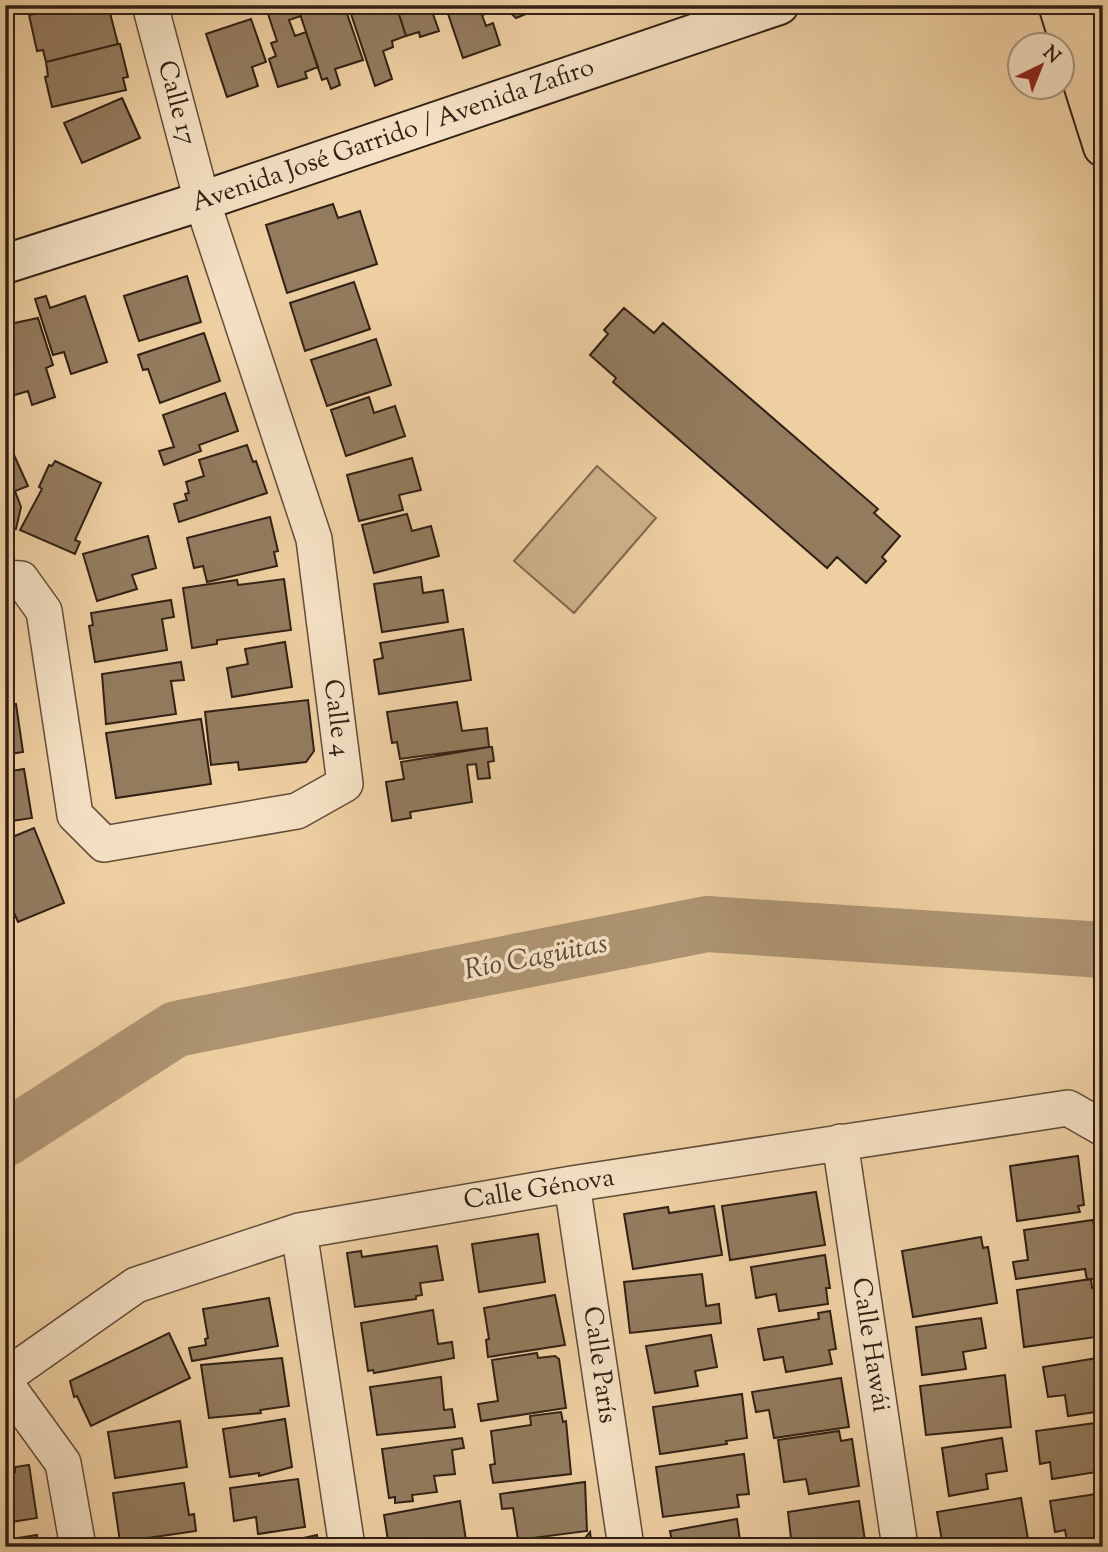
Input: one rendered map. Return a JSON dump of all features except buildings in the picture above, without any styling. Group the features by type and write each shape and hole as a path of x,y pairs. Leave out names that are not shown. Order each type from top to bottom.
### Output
{"main road":[{"path":"1058,5 1103,147"},
{"path":"1089,5 1103,50"}],"street":[{"name":"Calle 17","path":"150,5 202,201"},
{"name":"Avenida José Garrido / Avenida Zafiro","path":"5,264 202,201 779,5"},
{"name":"Calle 4","path":"5,578 21,579 44,611 75,815 104,844 297,811 345,784 314,540 202,201"},
{"name":"Calle Génova","path":"5,1377 136,1285 299,1231 572,1184 1068,1108 1103,1128"},
{"name":"Calle Hawái","path":"839,1142 900,1547"},
{"name":"Calle París","path":"572,1184 626,1547"},
{"path":"299,1231 347,1547"},
{"path":"5,1383 63,1463 78,1547"}],"shaded area":[{"path":"597,466 656,518 574,613 514,561"}],"waterway":[{"name":"Río Cagüitas","path":"5,1139 176,1029 707,924 1103,950"}]}
